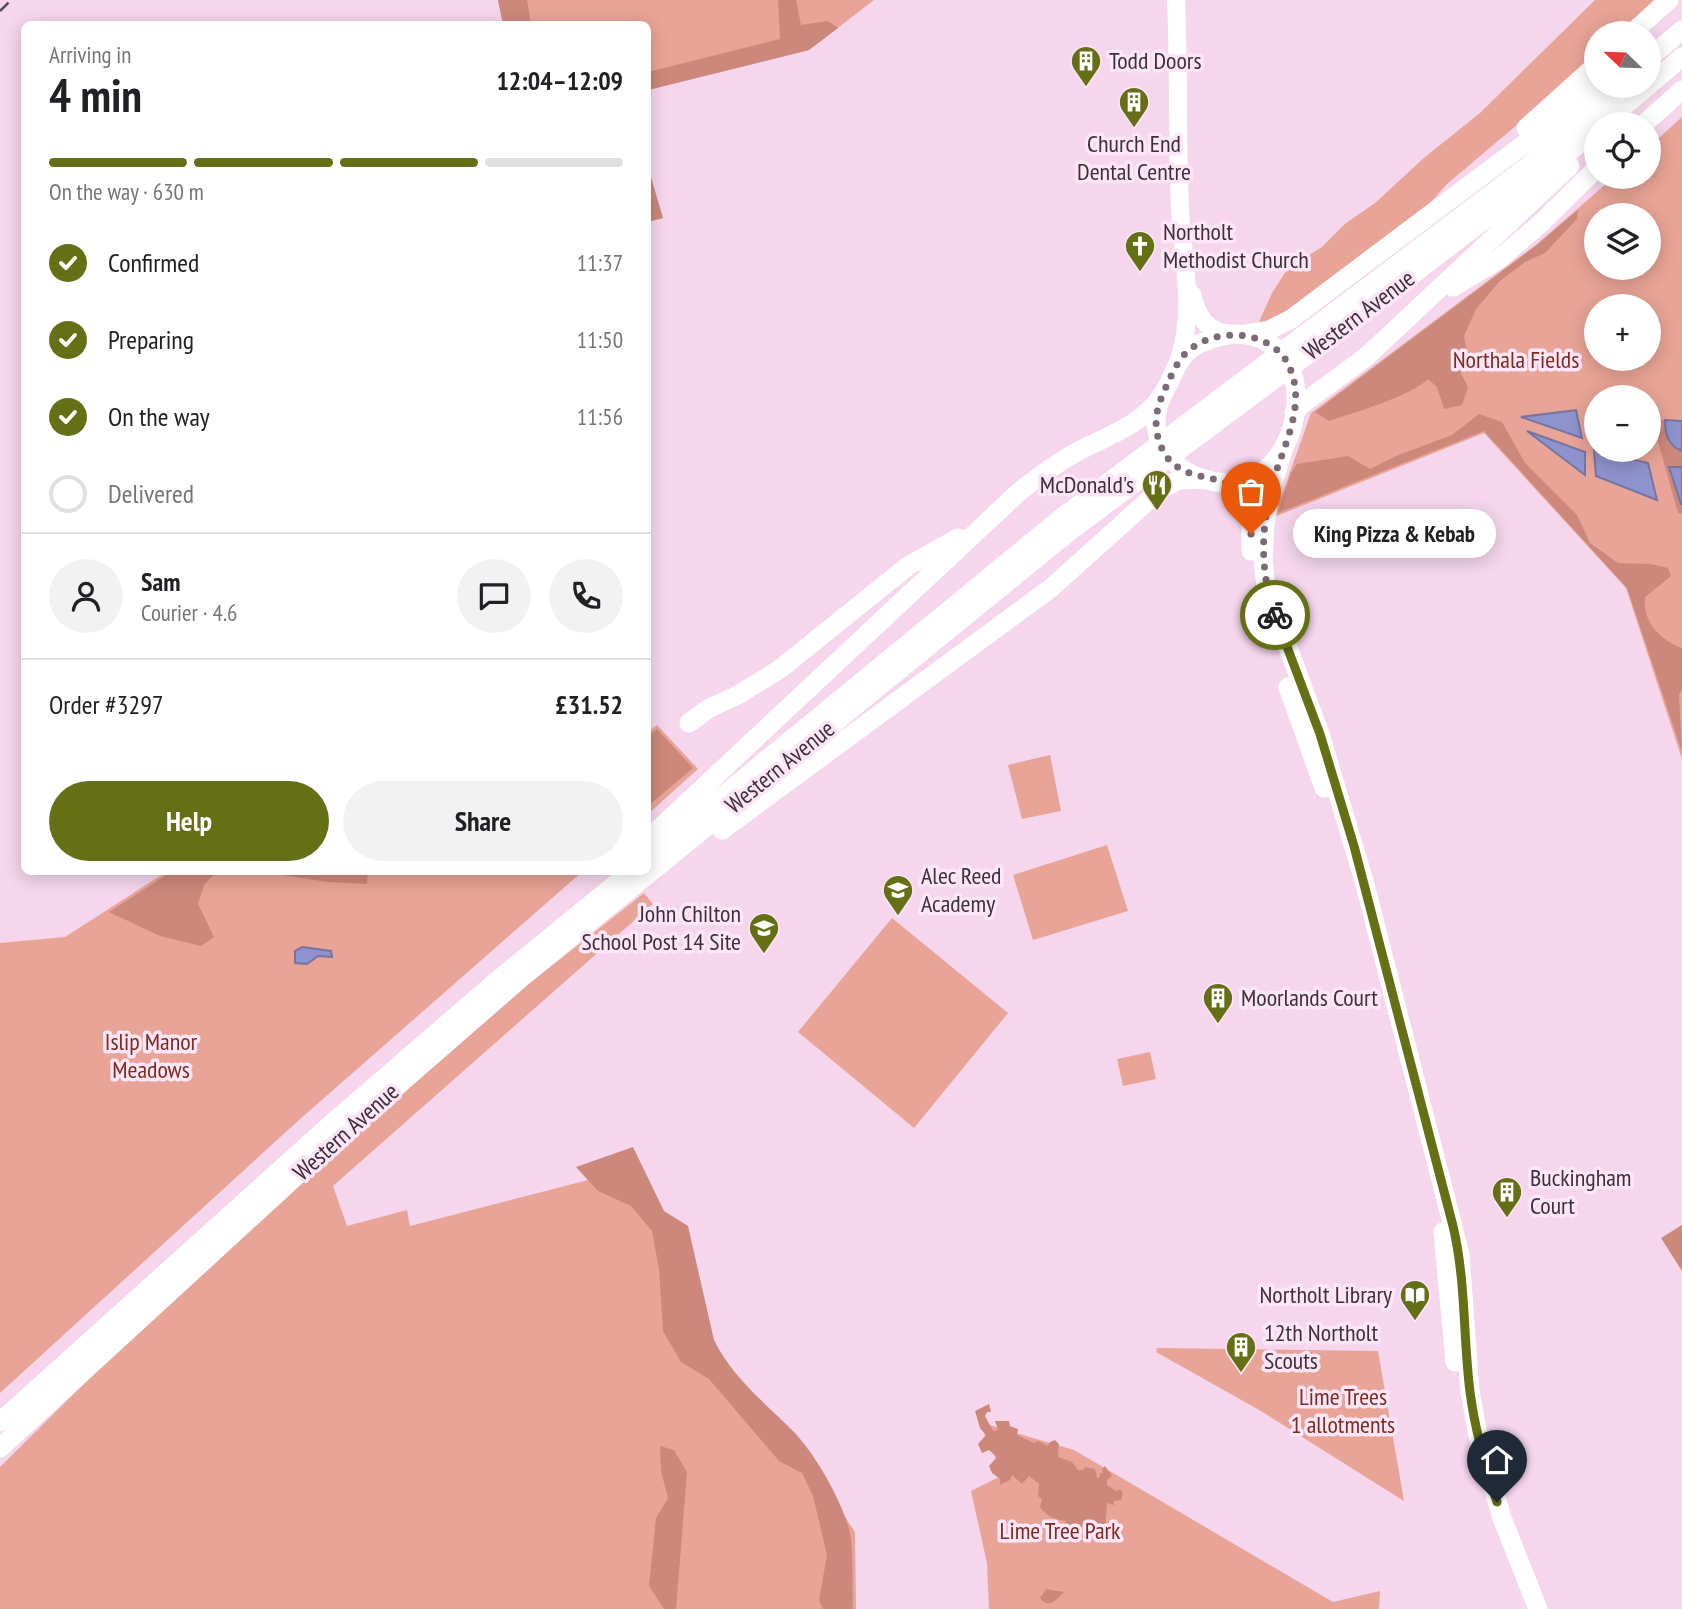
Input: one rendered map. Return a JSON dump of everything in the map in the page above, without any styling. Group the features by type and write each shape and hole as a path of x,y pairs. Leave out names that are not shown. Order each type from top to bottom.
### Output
{"highway":[{"path":"1645,21 1669,0"},
{"path":"1661,42 1682,28"},
{"path":"1661,47 1682,28"},
{"path":"1625,112 1682,57"},
{"path":"1618,112 1664,74"},
{"path":"1423,219 1584,76"},
{"path":"1657,112 1682,90"},
{"path":"1527,1609 1492,1522 1467,1438 1457,1381 1448,1264 1442,1228 1353,884 1327,797 1258,600 1252,570 1248,502 1236,487 1191,475 1178,467 1165,453 1157,429 1157,409 1175,369 1192,348 1214,338 1269,330 1291,319 1586,98"},
{"name":"Western Avenue","path":"651,856 1060,519 1528,166 1605,98"},
{"name":"Western Avenue","path":"651,873 1070,531 1323,343 1527,187 1584,140"},
{"path":"1294,414 1302,404 1366,357 1584,152"},
{"path":"1419,307 1497,260 1541,223 1584,181"},
{"path":"1237,334 1269,344 1283,356 1294,379 1297,394 1294,414 1271,489 1265,525 1262,559 1266,588 1320,734 1364,881 1460,1254 1470,1391 1478,1436 1502,1518 1538,1609"},
{"path":"651,836 983,524 1040,475 1123,429 1154,407 1163,395"},
{"path":"522,978 1051,588 1161,489 1179,480 1238,482 1259,475 1276,460 1285,444"},
{"path":"689,723 708,709 738,695 780,669 908,566 983,524"},
{"path":"499,979 610,875"},
{"name":"Western Avenue","path":"0,1422 331,1124 499,979 626,875"},
{"name":"Western Avenue","path":"0,1448 331,1143 522,978 648,875"}],"main road":[{"path":"1175,369 1187,323 1180,211 1176,0"},
{"path":"1184,260 1193,299 1201,317 1217,332 1237,334"}],"green space":[{"path":"498,0 874,0 809,50 651,89 651,21 502,21"},
{"path":"1595,0 1654,0 1632,21 1584,21 1584,66 1564,85 1447,184 1431,202 1273,322 1258,324 1272,293 1288,268 1322,247 1346,223 1375,203 1425,157 1480,113"},
{"name":"Northala Fields","path":"1682,117 1682,759 1626,588 1484,433 1274,517 1311,413 1537,244 1584,203 1584,280 1661,280 1661,203 1584,203 1600,189 1661,189 1661,136"},
{"path":"657,725 698,769 651,811 651,730"},
{"path":"1050,755 1061,811 1022,819 1008,765"},
{"path":"1107,845 1128,911 1033,940 1013,875"},
{"name":"Islip Manor Meadows","path":"161,875 579,875 299,1120 0,1393 0,943 65,937"},
{"path":"644,893 653,904 333,1186 347,1226 407,1210 410,1226 642,1166 704,1347 816,1472 855,1532 856,1609 0,1609 0,1467 102,1366 314,1171 530,983"},
{"path":"892,918 1008,1013 914,1128 798,1032"},
{"path":"1150,1052 1156,1079 1123,1086 1117,1059"},
{"name":"Lime Trees 1 allotments","path":"1157,1348 1378,1351 1404,1501 1261,1411 1156,1352"},
{"name":"Lime Tree Park","path":"979,1422 1074,1450 1333,1602 1380,1591 1379,1609 989,1609 987,1563 971,1491 1003,1475"}],"shaded area":[{"path":"498,0 527,0 530,21 502,21"},
{"path":"778,0 796,0 801,25 828,21 838,28 809,50 651,89 651,71 780,39"},
{"path":"651,177 663,218 651,221"},
{"path":"1578,210 1577,219 1545,253 1525,262 1500,281 1476,309 1464,336 1468,358 1458,367 1468,387 1462,405 1444,409 1437,387 1428,379 1396,398 1329,421 1315,412 1537,245"},
{"path":"1479,414 1502,422 1525,463 1577,515 1590,543 1618,563 1651,564 1668,568 1671,576 1645,597 1645,606 1650,622 1660,635 1682,648 1682,690 1679,695 1682,752 1627,588 1484,431 1278,513 1291,473 1297,464 1348,456 1370,469 1452,435"},
{"path":"1661,420 1665,420 1668,439 1682,451 1682,467 1670,467 1682,504 1682,514 1678,513 1661,452"},
{"path":"657,729 693,768 651,803 651,734"},
{"path":"166,875 213,875 204,885 198,904 214,937 201,946 160,936 109,912"},
{"path":"282,875 368,875 367,884 328,882"},
{"path":"633,1147 664,1211 688,1226 714,1340 721,1353 750,1389 802,1441 840,1504 851,1537 853,1609 823,1609 819,1600 827,1555 813,1496 802,1473 779,1461 709,1379 681,1362 663,1331 659,1269 652,1231 631,1206 598,1191 576,1167"},
{"path":"1682,1225 1682,1271 1661,1238"},
{"path":"989,1404 991,1412 987,1412 985,1416 993,1431 998,1430 995,1421 1009,1421 1010,1426 1018,1429 1017,1435 1034,1443 1038,1441 1048,1446 1055,1440 1059,1444 1058,1457 1072,1462 1078,1470 1084,1470 1085,1467 1095,1469 1097,1478 1103,1473 1105,1466 1112,1476 1107,1480 1107,1485 1116,1491 1120,1489 1123,1493 1121,1500 1114,1501 1114,1505 1107,1503 1105,1531 1096,1535 1089,1529 1085,1530 1082,1525 1080,1532 1061,1527 1066,1521 1051,1517 1040,1507 1042,1499 1038,1496 1039,1484 1029,1476 1022,1484 1012,1475 1010,1480 1000,1485 1000,1479 992,1473 989,1466 997,1457 989,1450 982,1453 978,1444 986,1435 980,1428 975,1411"},
{"path":"660,1446 674,1450 687,1472 676,1609 664,1609 649,1586 656,1518 668,1498 661,1471"},
{"path":"1046,1589 1064,1592 1055,1601 1046,1603 1040,1598"}],"water":[{"path":"1576,410 1582,438 1521,417"},
{"path":"1665,420 1682,421 1682,451 1668,439"},
{"path":"1527,431 1584,452 1585,475"},
{"path":"1595,462 1648,463 1657,500 1596,476"},
{"path":"1669,467 1682,467 1682,504 1681,504"},
{"path":"302,947 331,951 332,957 318,956 307,964 295,963 295,951"}],"railway":[{"path":"0,11 11,0"}],"way so far":[{"path":"1251,534 1250,510 1241,491 1231,485 1191,475 1178,467 1162,447 1156,421 1159,403 1186,353 1208,340 1233,334 1258,339 1279,351 1287,362 1297,390 1294,414 1271,489 1263,543 1266,588 1275,615"}],"place":[{"name":"Todd Doors","path":"1086,88"},
{"name":"Church End Dental Centre","path":"1134,129"},
{"name":"Northolt Methodist Church","path":"1140,273"},
{"name":"McDonald's","path":"1157,512"},
{"name":"King Pizza & Kebab","path":"1251,534"},
{"name":"Alec Reed Academy","path":"898,917"},
{"name":"John Chilton School Post 14 Site","path":"764,955"},
{"name":"Moorlands Court","path":"1218,1025"},
{"name":"Buckingham Court","path":"1507,1219"},
{"name":"Northolt Library","path":"1415,1322"},
{"name":"12th Northolt Scouts","path":"1241,1374"}],"route":[{"path":"1275,615 1320,734 1354,846 1453,1226 1464,1283 1470,1391 1478,1436 1497,1502"}]}
